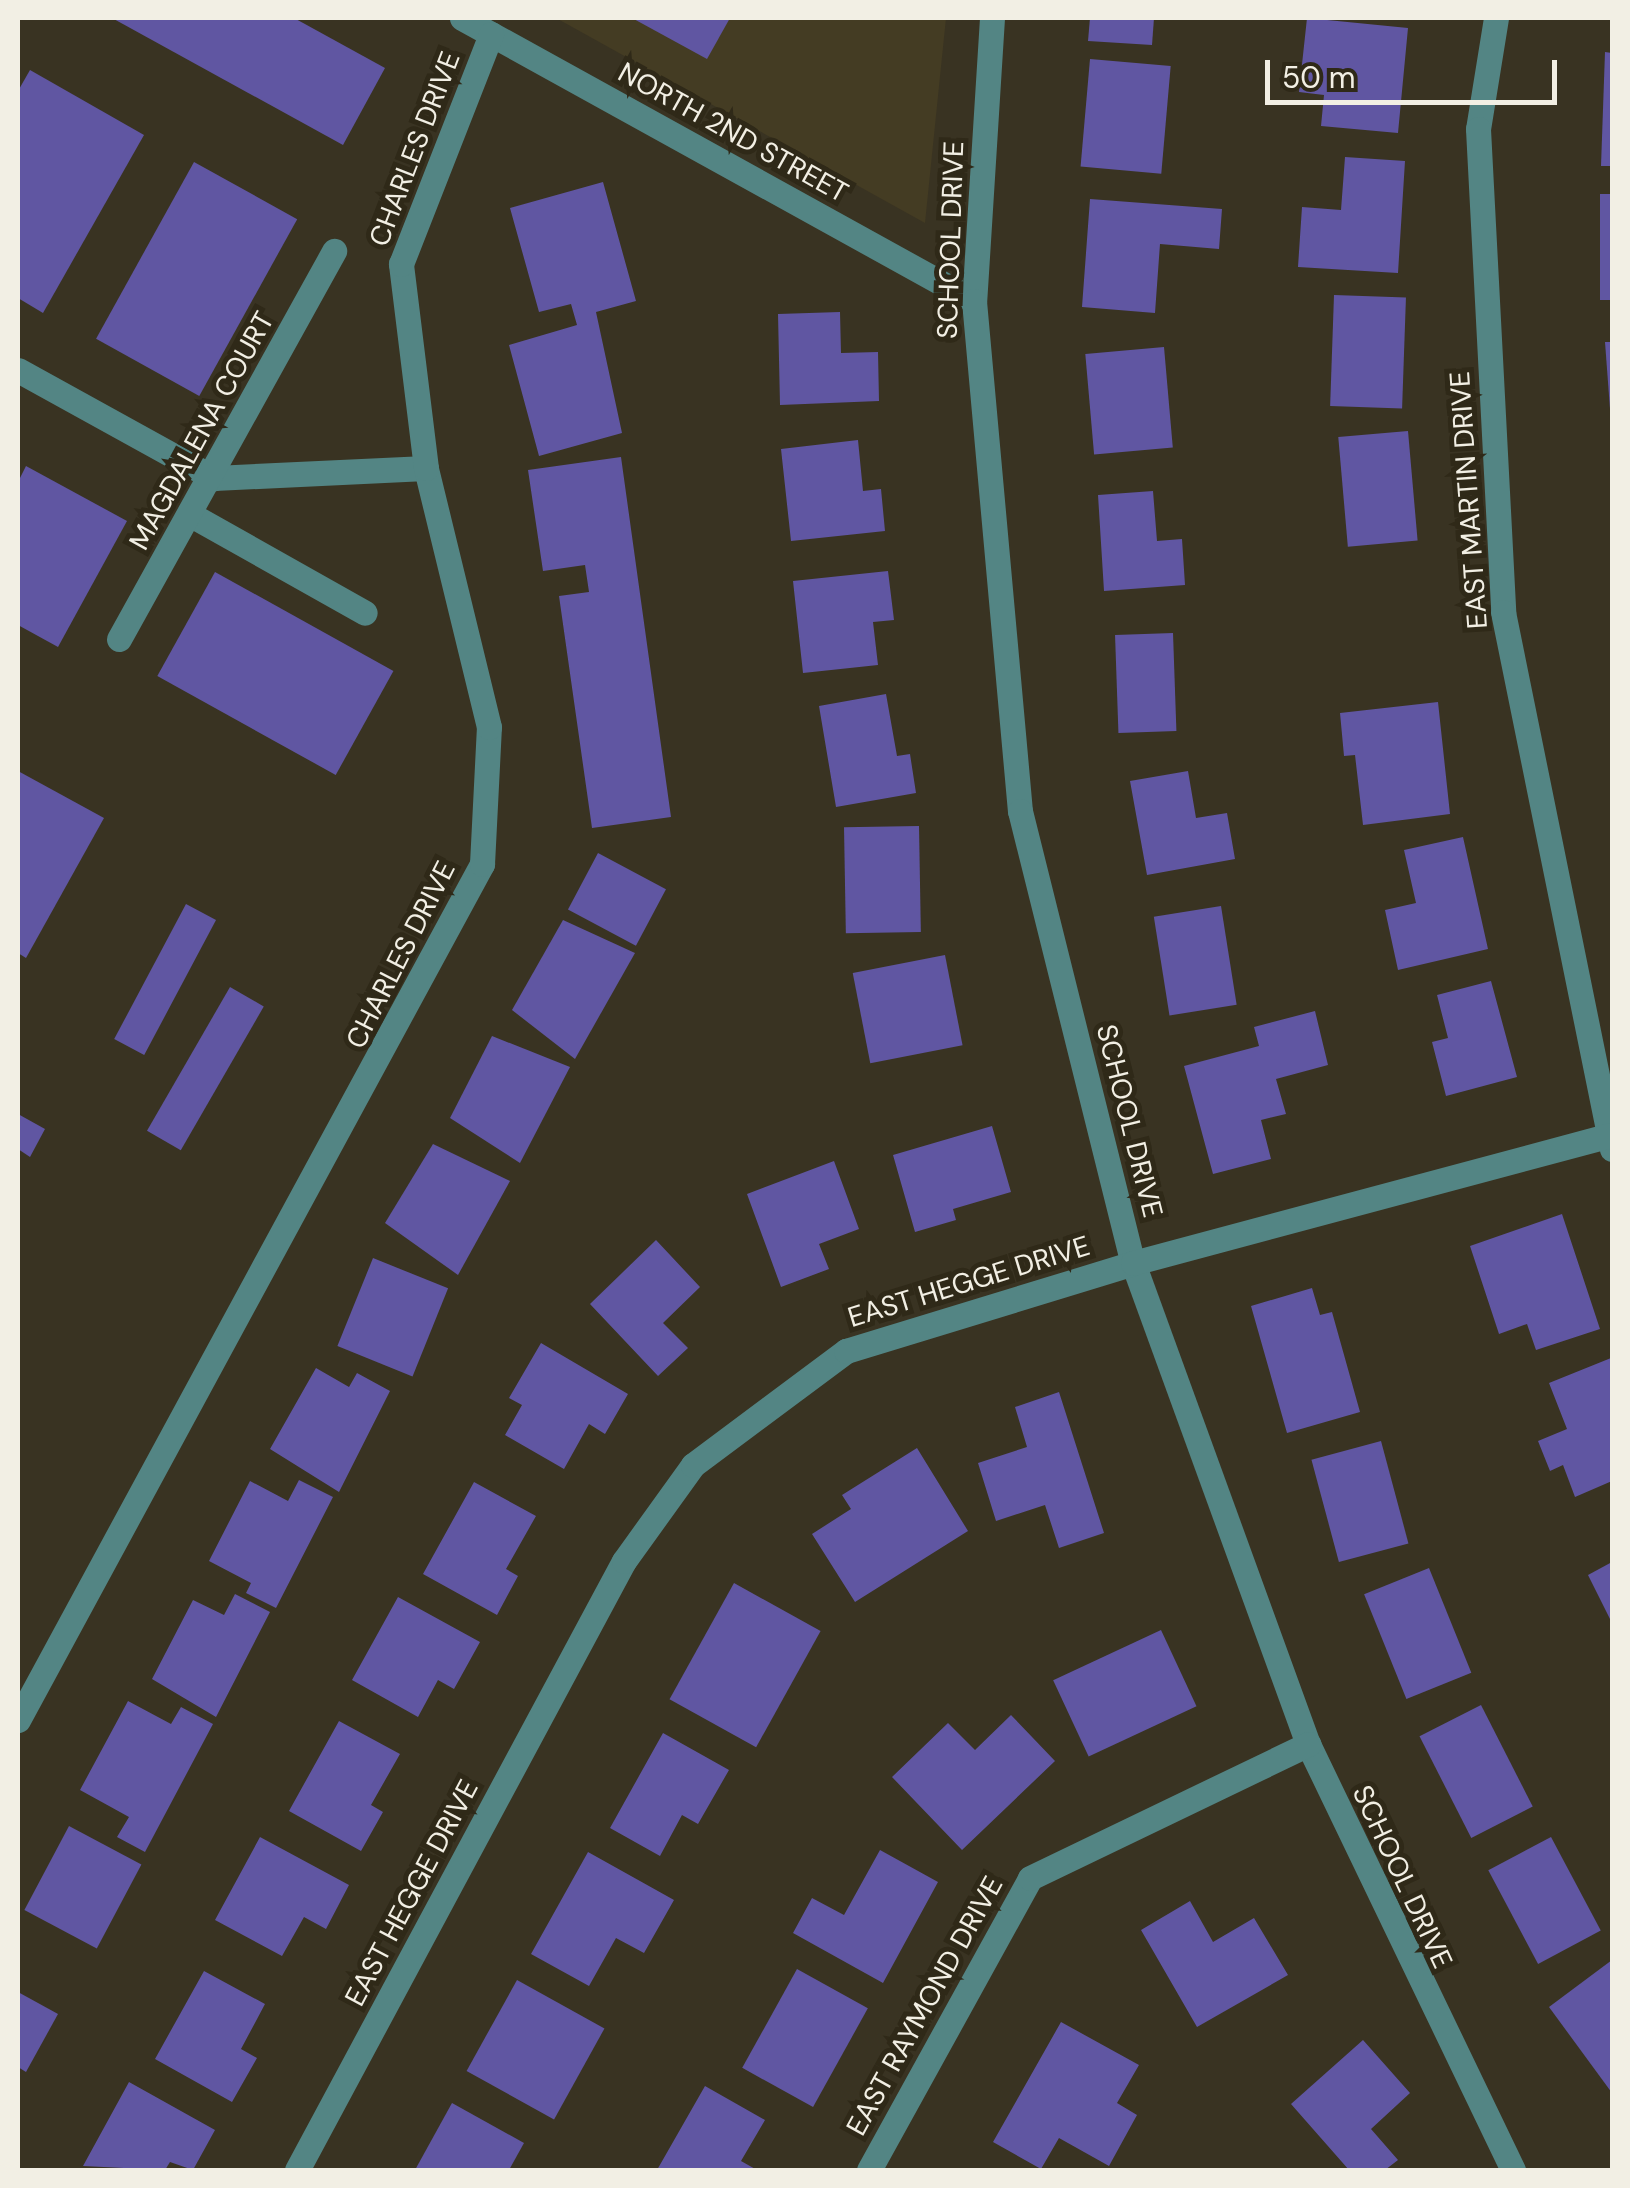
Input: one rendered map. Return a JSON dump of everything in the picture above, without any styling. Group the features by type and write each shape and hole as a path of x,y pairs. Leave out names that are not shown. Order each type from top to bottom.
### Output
{"street":[{"name":"NORTH 2ND STREET","path":"462,18 974,302"},
{"name":"SCHOOL DRIVE","path":"992,18 974,302 1020,810 1133,1263 1308,1744 1513,2170"},
{"name":"EAST MARTIN DRIVE","path":"1496,18 1478,130 1502,612 1611,1140"},
{"name":"CHARLES DRIVE","path":"18,1719 482,864 489,727 426,468 401,264 492,34"},
{"name":"MAGDALENA COURT","path":"119,639 193,516 334,250"},
{"path":"18,370 214,478 426,468"},
{"path":"193,516 365,614"},
{"name":"EAST HEGGE DRIVE","path":"297,2170 624,1562 693,1465 846,1351 1133,1263 1611,1140"},
{"name":"EAST RAYMOND DRIVE","path":"869,2170 1030,1878 1308,1744"}],"shaded area":[{"path":"556,18 946,18 925,223"}],"building":[{"path":"112,18 294,18 385,68 343,145"},
{"path":"632,18 730,18 707,59"},
{"path":"1090,18 1154,18 1152,45 1088,41"},
{"path":"1307,18 1408,28 1398,133 1321,126 1324,95 1299,92"},
{"path":"1605,52 1612,53 1612,166 1601,166"},
{"path":"1090,59 1171,66 1161,174 1081,167"},
{"path":"30,70 144,135 43,313 18,298 18,91"},
{"path":"1345,157 1405,161 1398,273 1298,267 1302,207 1341,210"},
{"path":"194,162 297,219 199,396 96,339"},
{"path":"603,182 636,301 596,312 622,433 539,456 509,345 577,325 571,304 539,312 510,208"},
{"path":"1600,194 1612,194 1612,300 1600,300"},
{"path":"1090,199 1222,209 1219,249 1160,244 1155,313 1082,307"},
{"path":"1334,295 1406,298 1402,408 1330,406"},
{"path":"840,312 841,353 878,352 879,401 780,405 778,314"},
{"path":"1605,342 1612,342 1612,409 1610,409"},
{"path":"1164,347 1173,448 1094,455 1085,354"},
{"path":"1408,431 1418,541 1348,547 1338,437"},
{"path":"858,440 863,491 881,489 885,531 791,541 781,449"},
{"path":"621,457 671,817 592,828 559,596 589,592 585,565 543,571 528,470"},
{"path":"26,466 127,521 58,647 18,625 18,482"},
{"path":"1153,491 1157,541 1182,539 1185,585 1104,591 1098,495"},
{"path":"888,571 894,620 873,622 878,665 803,673 793,581"},
{"path":"215,572 393,671 336,775 157,676"},
{"path":"1173,633 1176,731 1118,733 1115,635"},
{"path":"886,694 897,756 910,754 916,793 836,807 819,706"},
{"path":"1438,702 1450,814 1363,825 1355,755 1344,756 1340,713"},
{"path":"18,771 104,818 26,958 18,953"},
{"path":"1188,771 1196,818 1227,813 1235,859 1147,875 1130,781"},
{"path":"919,826 921,932 846,933 844,827"},
{"path":"1463,837 1488,949 1398,970 1385,910 1416,903 1404,850"},
{"path":"598,853 666,889 636,946 568,910"},
{"path":"186,904 216,920 144,1055 114,1039"},
{"path":"1221,906 1237,1005 1169,1015 1154,917"},
{"path":"563,920 635,953 575,1059 512,1010"},
{"path":"945,955 963,1045 870,1063 853,973"},
{"path":"1491,981 1517,1077 1446,1096 1432,1042 1448,1038 1437,995"},
{"path":"230,987 264,1006 181,1150 147,1131"},
{"path":"1315,1011 1328,1065 1276,1079 1286,1114 1261,1120 1271,1159 1213,1174 1184,1066 1259,1046 1254,1027"},
{"path":"492,1036 570,1067 520,1163 450,1118"},
{"path":"18,1114 45,1129 30,1157 18,1149"},
{"path":"992,1126 1011,1192 953,1209 956,1220 915,1232 893,1155"},
{"path":"433,1144 510,1181 458,1275 385,1223"},
{"path":"834,1161 859,1229 819,1244 829,1269 781,1287 747,1194"},
{"path":"1562,1214 1600,1329 1536,1350 1527,1324 1499,1334 1470,1246"},
{"path":"656,1240 700,1287 663,1323 688,1348 658,1376 590,1304"},
{"path":"373,1258 448,1288 413,1376 337,1346"},
{"path":"1312,1288 1320,1315 1332,1312 1360,1412 1287,1433 1251,1306"},
{"path":"541,1343 628,1394 605,1434 589,1424 564,1469 505,1435 522,1405 509,1398"},
{"path":"1611,1358 1612,1481 1575,1497 1563,1465 1550,1471 1538,1441 1567,1429 1549,1383"},
{"path":"316,1368 349,1387 357,1373 390,1391 339,1492 270,1449"},
{"path":"1059,1392 1104,1533 1059,1548 1045,1505 996,1521 978,1463 1027,1447 1015,1407"},
{"path":"1381,1441 1408,1543 1339,1562 1311,1460"},
{"path":"917,1448 968,1531 855,1602 812,1534 851,1509 842,1495"},
{"path":"299,1480 333,1497 276,1608 246,1593 251,1583 209,1561 250,1481 288,1501"},
{"path":"474,1482 536,1516 506,1569 518,1576 497,1615 423,1574"},
{"path":"1612,1562 1612,1623 1588,1575"},
{"path":"1429,1568 1471,1673 1406,1699 1364,1594"},
{"path":"734,1583 821,1631 756,1747 670,1699"},
{"path":"235,1594 270,1612 216,1717 152,1679 193,1600 224,1615"},
{"path":"398,1597 480,1642 454,1689 438,1680 418,1717 352,1680"},
{"path":"1161,1630 1196,1706 1089,1756 1053,1680"},
{"path":"128,1701 171,1724 181,1707 213,1724 145,1852 117,1837 129,1817 80,1790"},
{"path":"1481,1705 1533,1807 1471,1838 1420,1736"},
{"path":"1011,1715 1055,1761 962,1850 892,1777 948,1723 975,1750"},
{"path":"339,1721 400,1754 371,1805 383,1812 361,1851 289,1811"},
{"path":"663,1733 729,1770 698,1824 682,1815 660,1856 610,1828"},
{"path":"69,1826 141,1864 97,1948 24,1910"},
{"path":"260,1837 349,1885 326,1929 304,1917 282,1956 215,1920"},
{"path":"1551,1837 1601,1931 1538,1964 1488,1870"},
{"path":"880,1850 938,1882 883,1983 793,1933 812,1898 844,1915"},
{"path":"588,1852 674,1900 644,1953 616,1938 589,1986 531,1954"},
{"path":"1190,1901 1213,1942 1254,1918 1288,1975 1197,2027 1141,1930"},
{"path":"1612,1960 1612,2093 1549,2007"},
{"path":"797,1969 868,2008 813,2107 742,2068"},
{"path":"204,1971 265,2004 241,2049 257,2058 232,2102 155,2059"},
{"path":"517,1980 604,2028 554,2119 467,2071"},
{"path":"18,1992 58,2014 26,2072 18,2067"},
{"path":"1061,2022 1139,2065 1117,2103 1137,2115 1109,2166 1059,2138 1041,2169 993,2142"},
{"path":"1363,2040 1410,2093 1371,2129 1398,2160 1385,2170 1349,2170 1291,2104"},
{"path":"129,2082 215,2130 193,2170 170,2162 165,2170 83,2166"},
{"path":"705,2086 765,2120 741,2161 757,2170 657,2170"},
{"path":"452,2103 524,2143 509,2170 415,2170"}]}
